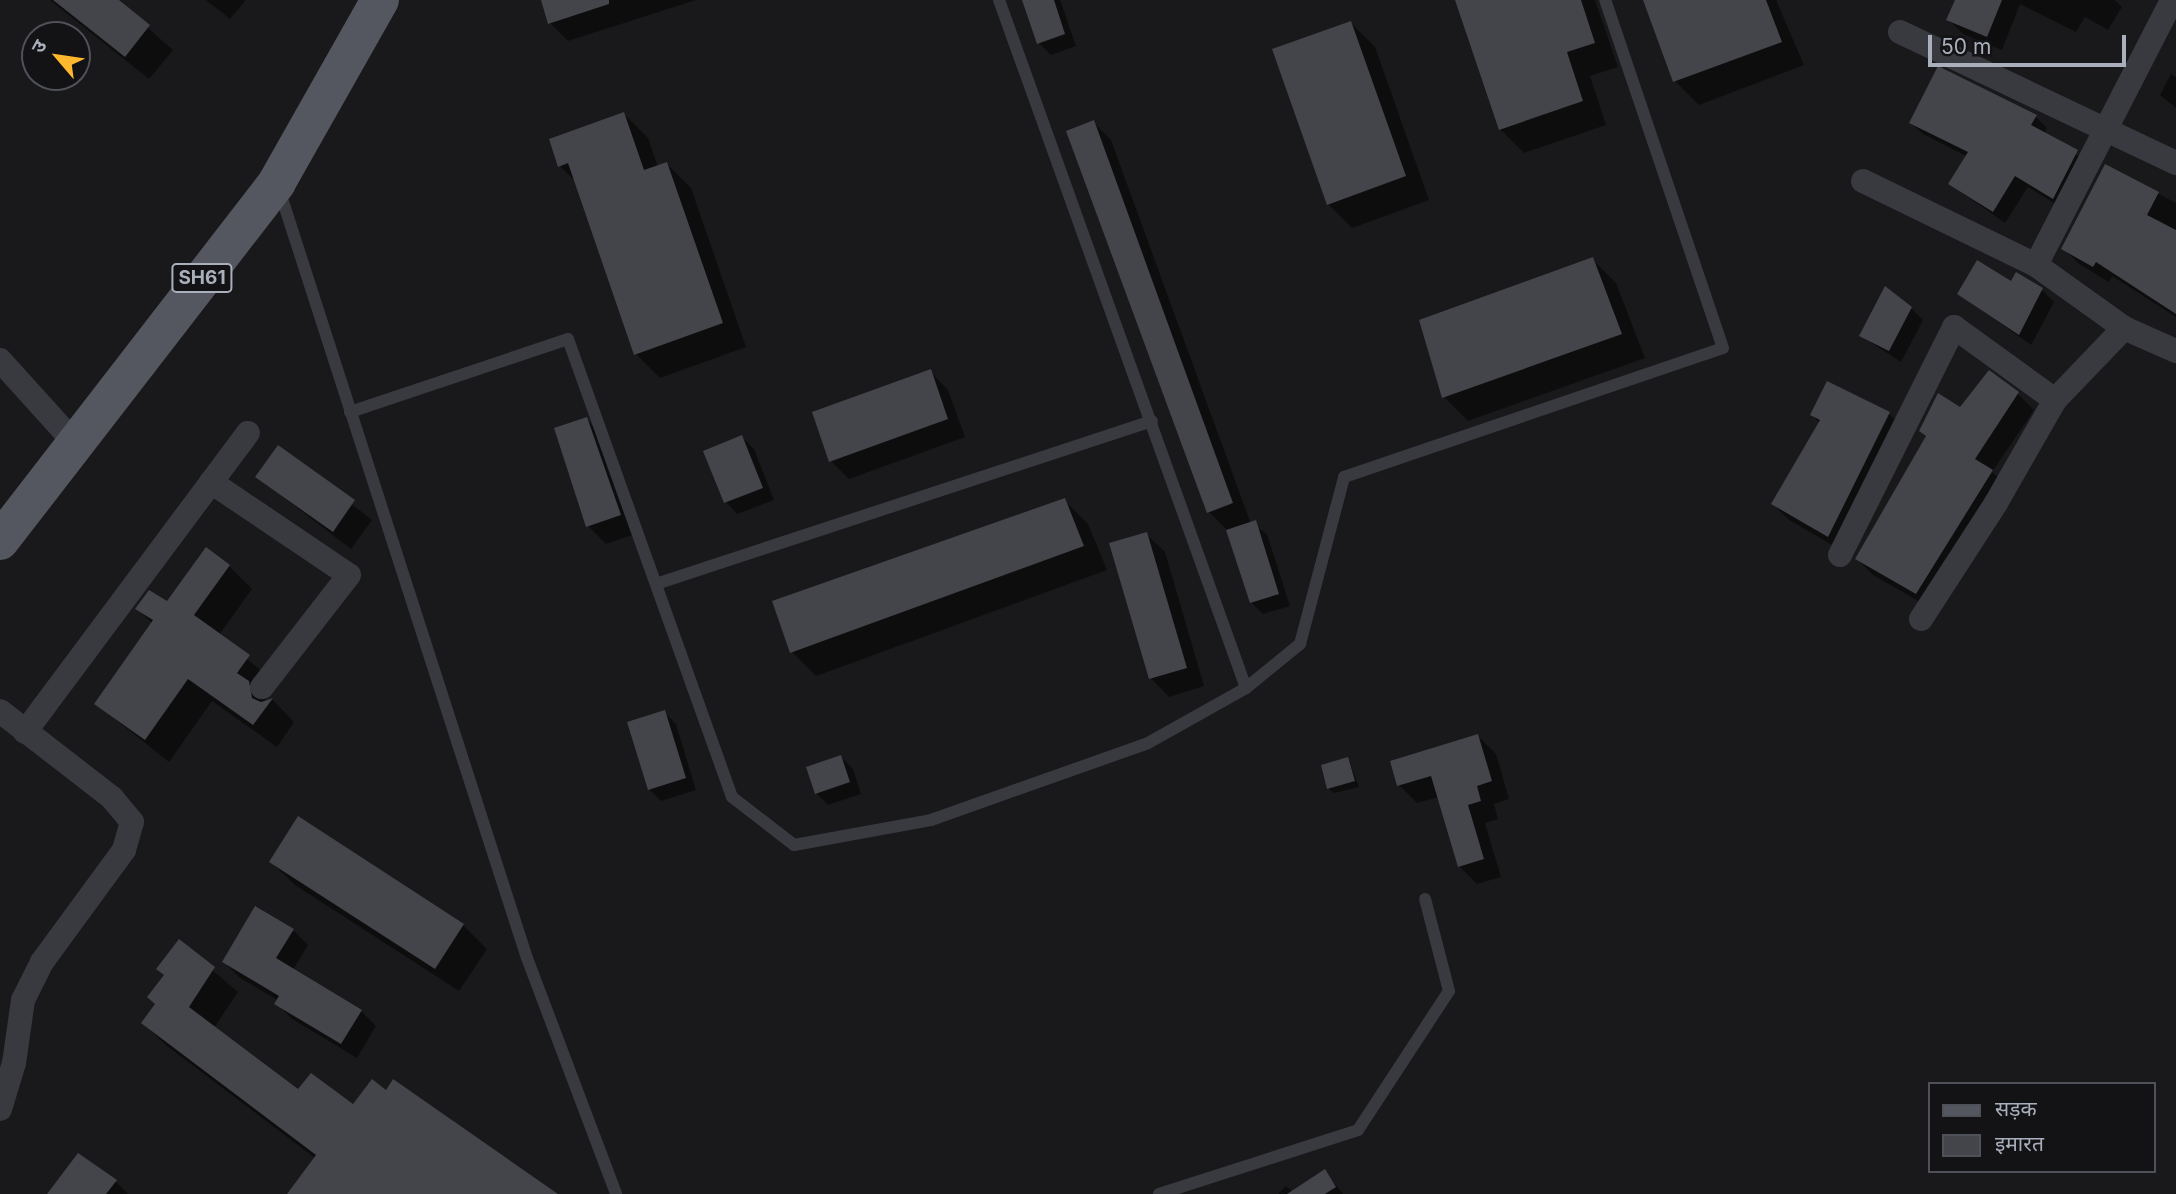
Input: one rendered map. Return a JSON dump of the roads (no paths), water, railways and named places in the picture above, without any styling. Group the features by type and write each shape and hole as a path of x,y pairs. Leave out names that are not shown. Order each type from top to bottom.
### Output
{"main road":[{"name":"SH61","path":"0,541 277,182 380,0"}],"street":[{"path":"2036,265 2104,127 2172,0"},
{"path":"1900,32 2176,163"},
{"path":"1863,181 2036,265 2123,328 2176,351"},
{"path":"1840,555 1954,327 2055,400"},
{"path":"1921,619 1996,503 2055,400 2123,328"},
{"path":"0,360 75,443"},
{"path":"25,732 248,433"},
{"path":"211,482 349,575 262,687"},
{"path":"0,711 126,810 131,834 42,962 23,1000 15,1063 0,1109"}],"lane":[{"path":"999,0 1246,688"},
{"path":"350,412 568,339 732,797 794,845 931,820 1148,743 1246,688 1300,644 1344,477 1723,348 1605,0"},
{"path":"277,182 527,958 616,1194"},
{"path":"656,584 1152,421"},
{"path":"1159,1194 1358,1130 1450,991 1424,900"}]}
